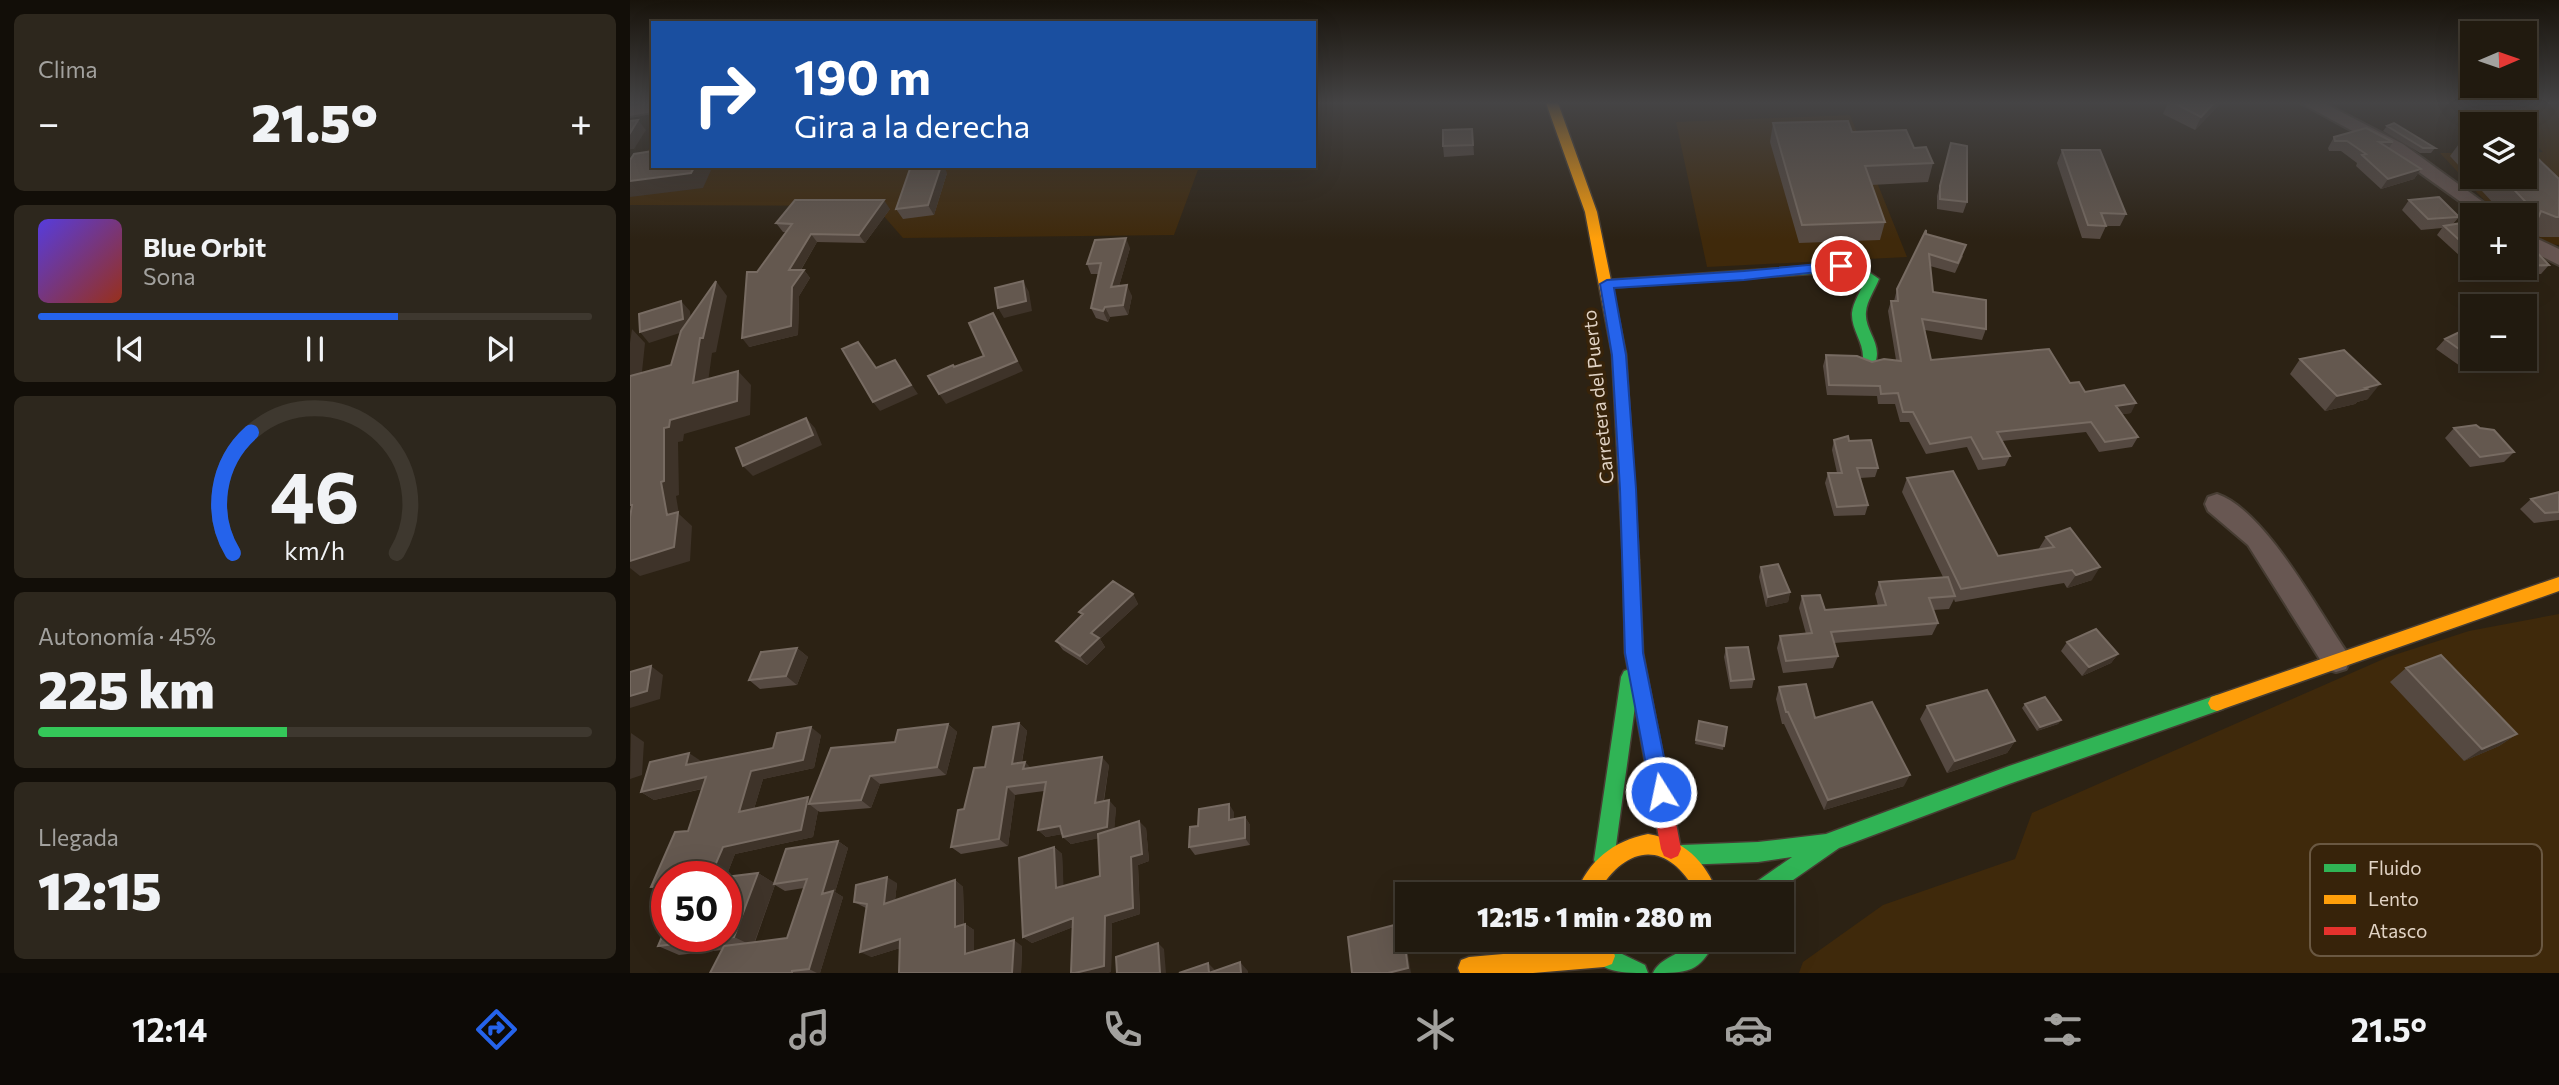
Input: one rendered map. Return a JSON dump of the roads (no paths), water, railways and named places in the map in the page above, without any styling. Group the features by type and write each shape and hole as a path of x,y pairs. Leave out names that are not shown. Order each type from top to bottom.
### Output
{"main road":[{"name":"Carretera del Puerto","path":"1568,148 1591,212 1619,355 1628,489 1634,653 1676,852"},
{"path":"1607,284 1856,267 1872,279 1859,317 1872,349 1870,359"},
{"path":"1590,882 1604,860 1635,844 1653,844 1676,852 1758,852 1833,841 2009,775 2559,583"},
{"name":"Carretera del Puerto","path":"1604,860 1634,653"},
{"path":"1773,882 1833,841"},
{"path":"1676,852 1697,870 1702,882"},
{"path":"1462,970 1492,952"},
{"path":"1462,970 1611,964 1637,973"},
{"path":"1664,973 1692,965"}],"street":[{"path":"2398,148 2474,203"},
{"path":"2537,246 2559,258"},
{"path":"2217,504 2258,538 2336,660"}]}
